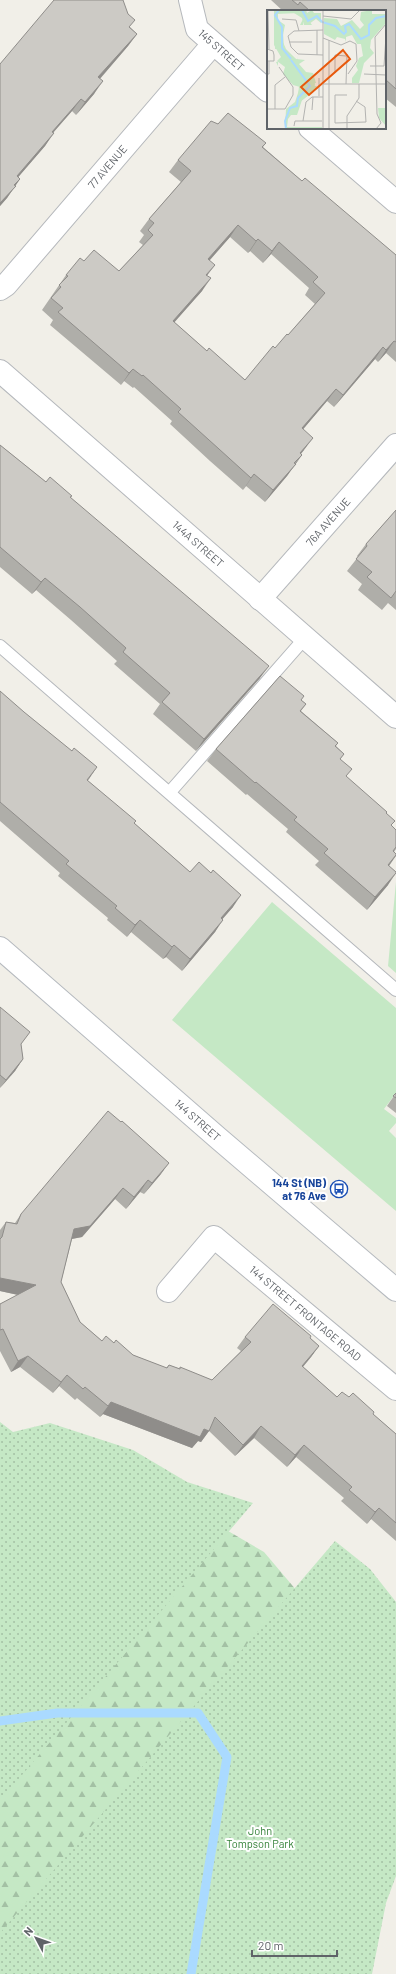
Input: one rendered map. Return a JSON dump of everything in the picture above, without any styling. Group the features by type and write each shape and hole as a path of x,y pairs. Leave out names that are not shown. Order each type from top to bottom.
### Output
{"street":[{"name":"145 STREET","path":"190,0 197,29 267,91"},
{"name":"77 AVENUE","path":"0,289 6,285 213,44"},
{"path":"311,129 396,202"},
{"name":"144A STREET","path":"0,371 396,717"},
{"name":"76A AVENUE","path":"260,599 396,445"},
{"name":"144 STREET","path":"0,948 212,1133 396,1290"},
{"name":"144 STREET FRONTAGE ROAD","path":"168,1291 214,1237 396,1389"}],"lane":[{"path":"170,792 305,638"},
{"path":"0,646 170,792 396,990"}],"green space":[{"path":"396,882 396,973 388,966"},
{"path":"272,902 396,1008 396,1093 384,1109 396,1118 396,1123 389,1131 396,1138 396,1211 172,1020"},
{"path":"0,1422 13,1432 50,1423 133,1450 187,1482 253,1503 0,1801"},
{"path":"0,1456 151,1486 264,1552 396,1708 0,1974"},
{"name":"John Tompson Park","path":"335,1541 370,1569 396,1602 396,1876 386,1903 372,1974 0,1974 0,1933"}],"building":[{"path":"54,0 123,0 128,14 135,20 129,27 137,34 98,77 103,81 85,102 81,99 52,132 54,133 17,176 20,179 14,185 16,186 0,203 0,64"},
{"path":"292,0 396,0 396,89 386,80 386,10 309,10 300,2 298,5"},
{"path":"228,113 266,143 262,147 302,181 305,178 396,255 396,342 394,341 386,350 383,347 343,395 336,389 302,428 313,438 300,453 302,455 294,463 296,464 273,490 254,474 251,478 178,412 181,409 143,375 142,376 133,369 129,373 58,312 63,308 51,298 61,287 59,285 68,276 66,275 80,258 84,261 94,250 119,271 153,235 148,230 154,223 149,219 191,171 178,160 211,121 218,124","holes":["238,225 256,241 258,239 272,251 279,242 318,277 313,282 325,293 288,335 287,334 275,348 273,346 245,380 209,348 207,351 173,321 211,278 206,275 215,265 208,259"]},
{"path":"0,445 46,482 50,477 72,496 70,497 269,666 204,739 162,702 170,693 123,652 126,648 45,578 41,582 0,547"},
{"path":"396,510 396,591 391,598 367,577 372,572 356,559 367,546 366,544"},
{"path":"280,676 304,696 301,700 306,704 300,711 338,743 335,746 344,754 340,759 352,769 346,776 387,812 386,813 395,821 391,825 396,830 396,847 393,851 396,855 388,865 396,873 375,897 324,853 328,849 294,820 297,817 216,749"},
{"path":"0,691 72,751 74,748 97,767 87,780 136,821 134,823 190,872 199,862 211,873 213,870 241,895 221,918 223,920 190,959 174,945 172,947 140,920 135,925 115,908 117,906 66,864 69,861 0,802"},
{"path":"0,1007 30,1032 21,1044 23,1059 6,1080 0,1075"},
{"path":"108,1111 121,1122 122,1121 169,1163 152,1183 148,1180 134,1197 123,1188 90,1226 74,1229 61,1282 80,1322 102,1341 106,1336 114,1343 116,1340 133,1355 167,1368 169,1365 180,1369 180,1367 212,1380 251,1342 245,1337 273,1304 311,1336 310,1338 319,1346 302,1366 337,1397 342,1392 349,1397 353,1393 374,1412 373,1414 396,1434 396,1523 379,1508 375,1512 349,1490 352,1487 304,1445 295,1455 261,1426 243,1445 215,1417 209,1431 204,1429 200,1437 111,1402 108,1406 85,1387 83,1389 67,1375 61,1382 28,1356 18,1361 3,1329 0,1330 0,1304 36,1285 0,1278 0,1239 2,1237 6,1222 17,1224 21,1214"}],"waterway":[{"path":"0,1721 57,1713 198,1713 227,1757 191,1974"}],"place":[{"name":"144 St (NB) at 76 Ave","path":"339,1189"}]}
